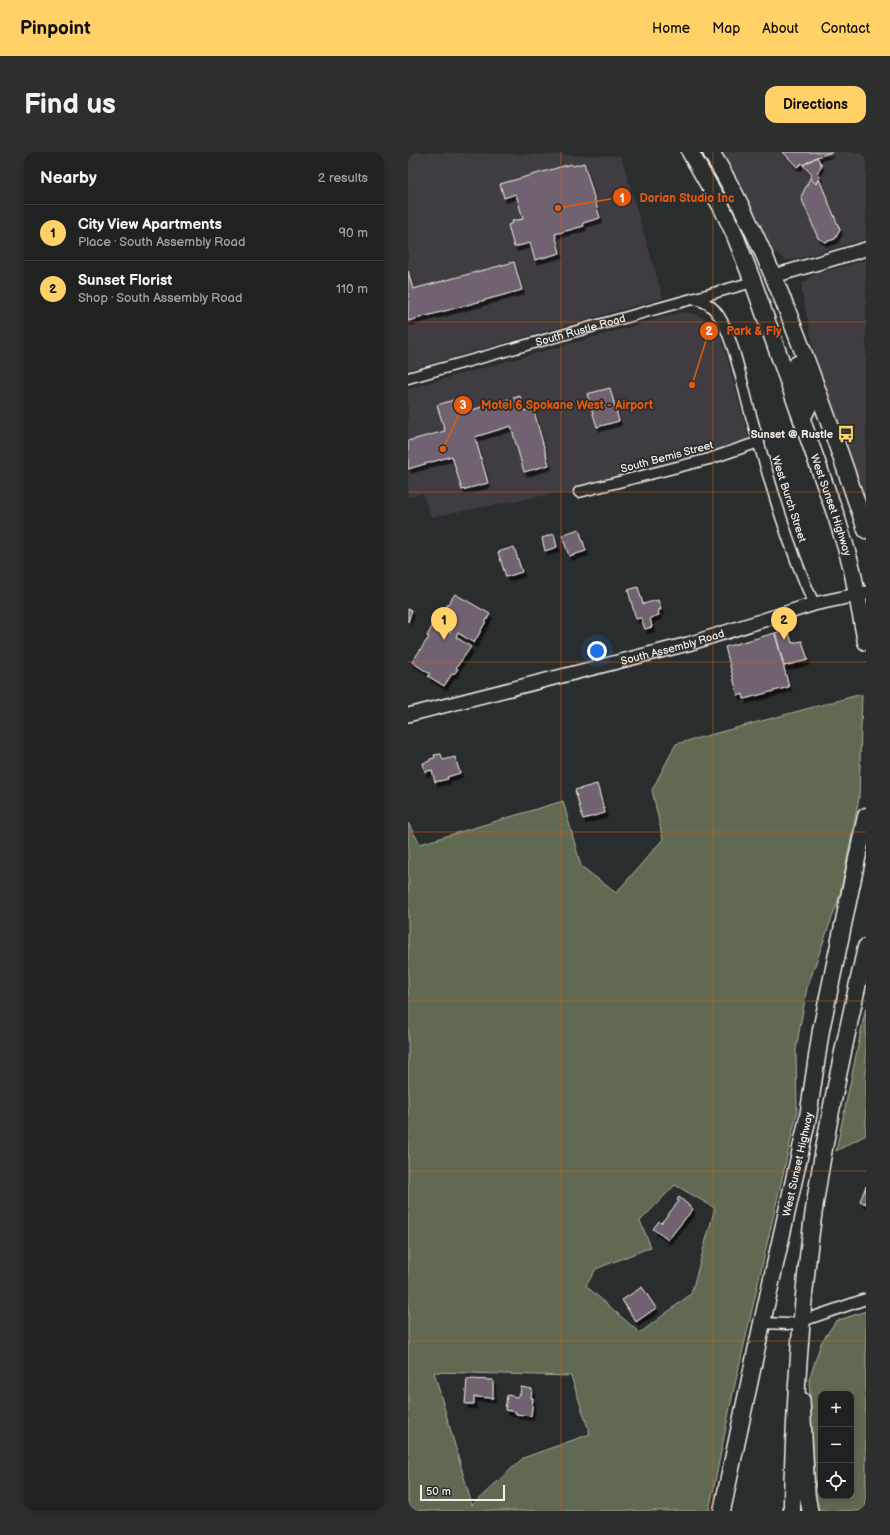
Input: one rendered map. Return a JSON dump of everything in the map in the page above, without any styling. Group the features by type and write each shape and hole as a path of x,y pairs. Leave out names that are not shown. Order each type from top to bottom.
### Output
{"main road":[{"name":"West Sunset Highway","path":"690,152 722,208 734,233 753,282 802,419 861,594 866,642"},
{"path":"711,152 747,217 774,276 824,407 866,530"},
{"path":"722,208 736,215 742,220 762,267 768,275 774,276"},
{"path":"774,276 775,297 808,398 808,407 802,419"},
{"name":"West Sunset Highway","path":"722,1511 808,1118 821,1030 866,816"},
{"name":"West Sunset Highway","path":"792,1511 792,1482 805,1276 815,1202 845,1041 866,947"},
{"path":"800,1345 807,1494 810,1511"},
{"path":"729,1475 730,1511"}],"street":[{"path":"774,276 866,249"},
{"name":"South Rustle Road","path":"408,378 753,282"},
{"name":"West Burch Street","path":"692,299 700,300 716,312 725,328 800,573 814,604"},
{"name":"South Bemis Street","path":"580,492 709,459 759,442"},
{"name":"South Assembly Road","path":"408,715 688,644 814,604 861,594"},
{"path":"762,1323 788,1324 802,1321 866,1298"}],"shaded area":[{"path":"408,152 621,156 663,298 408,370"},
{"path":"719,152 866,152 866,239 793,260 785,260 773,250"},
{"path":"866,260 866,502 815,355 802,293 802,284 812,275"},
{"path":"683,312 695,314 707,319 717,329 722,340 749,438 744,443 668,468 637,472 568,494 557,493 431,517 423,493 408,497 408,389"}],"green space":[{"path":"862,694 859,798 840,895 807,988 796,1049 797,1113 733,1393 709,1511 408,1511 408,823 420,844 563,801 581,866 616,893 663,839 652,790 676,744","holes":["675,1185 715,1208 691,1294 640,1333 586,1286 596,1269 651,1247 640,1221","434,1372 571,1376 590,1434 523,1458 472,1505"]},
{"path":"866,1007 866,1135 836,1151"},
{"path":"866,1311 866,1511 817,1511 809,1380 821,1343 836,1321"}],"building":[{"path":"783,152 832,152 817,157 803,165 802,163 797,167"},
{"path":"817,157 822,166 817,173 820,176 816,184 810,178 812,175 803,165"},
{"path":"584,163 600,218 583,223 584,226 555,234 560,253 535,260 530,243 514,247 508,225 513,223 512,221 523,219 516,194 504,198 500,184 571,164 573,166"},
{"path":"810,178 816,184 819,179 840,230 835,239 825,242 818,238 801,197"},
{"path":"514,262 522,290 408,321 408,271 413,289"},
{"path":"610,388 619,421 597,427 587,394"},
{"path":"520,396 524,411 533,408 549,465 524,472 511,426 475,437 488,483 462,490 452,456 408,469 408,441 445,431 437,405 464,397 468,411"},
{"path":"579,529 586,551 569,556 562,535"},
{"path":"554,534 557,547 545,551 542,538"},
{"path":"514,547 522,572 506,577 498,552"},
{"path":"638,587 643,604 658,600 661,610 658,610 659,615 650,618 652,627 645,629 641,618 636,619 628,590"},
{"path":"455,594 490,614 474,643 458,633 456,637 471,647 456,668 458,669 454,674 452,674 444,686 428,676 430,674 412,662 429,637 427,636 434,623 450,633 452,629 437,620"},
{"path":"408,609 412,610 408,622"},
{"path":"788,630 792,643 802,641 808,660 784,666 775,633"},
{"path":"775,633 789,687 744,699 743,694 738,696 725,647"},
{"path":"441,754 443,760 455,757 460,773 447,777 448,779 435,782 432,770 425,772 423,763 435,758 434,755"},
{"path":"597,784 605,813 583,819 575,790"},
{"path":"866,1186 866,1204 860,1201"},
{"path":"679,1197 693,1209 668,1240 653,1229 659,1221 661,1223 679,1201 677,1200"},
{"path":"642,1287 656,1308 636,1322 622,1300"},
{"path":"467,1379 493,1380 493,1398 474,1397 474,1404 465,1404"},
{"path":"521,1387 532,1389 531,1398 533,1398 531,1416 516,1414 516,1412 505,1410 507,1395 518,1397 518,1395 520,1395"}],"place":[{"name":"Dorian Studio Inc","path":"558,208"},
{"name":"Park & Fly","path":"692,385"},
{"name":"Sunset @ Rustle","path":"846,434"},
{"name":"Motel 6 Spokane West - Airport","path":"443,449"},
{"name":"City View Apartments","path":"444,640"},
{"name":"Sunset Florist","path":"784,640"}]}
